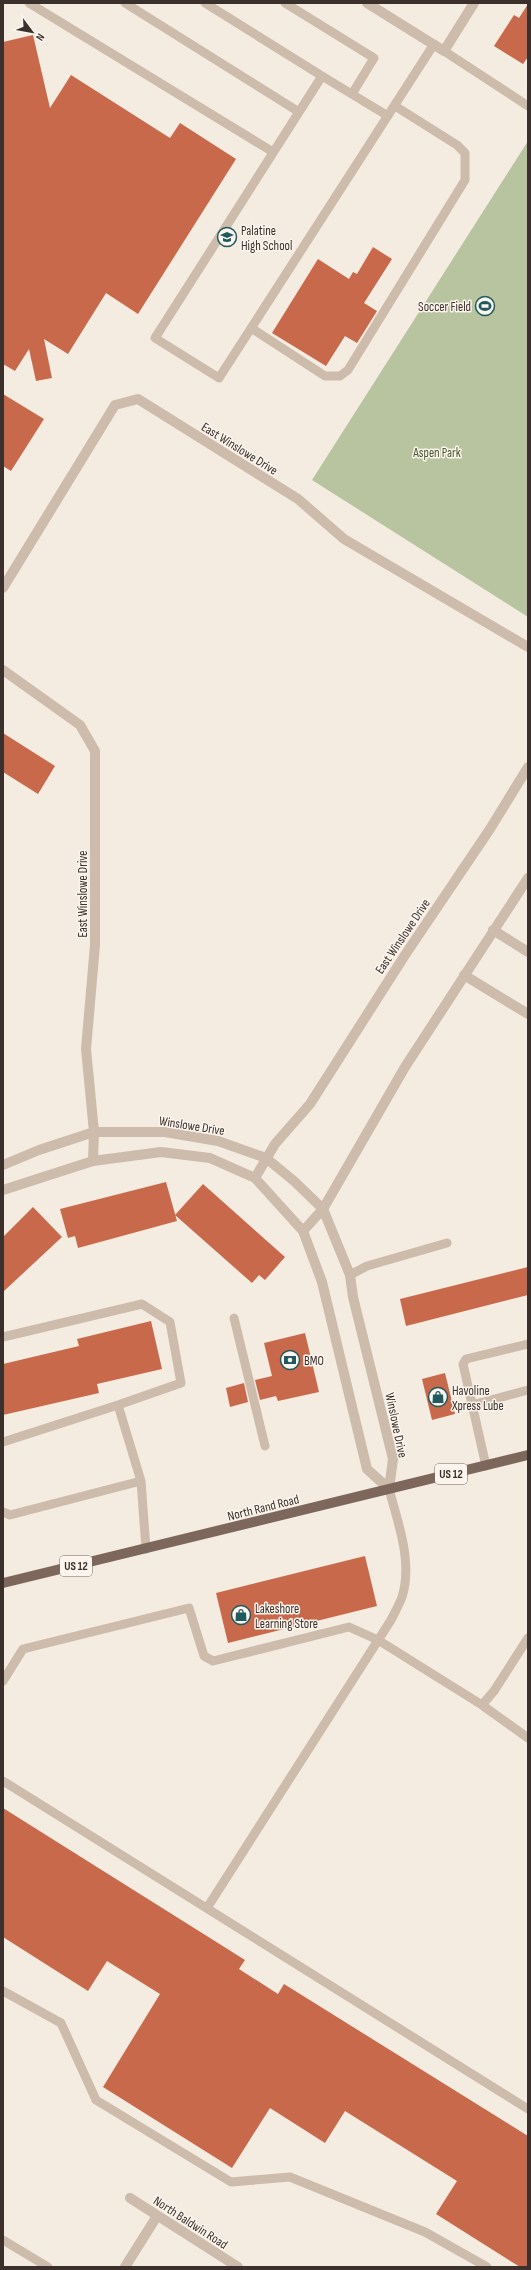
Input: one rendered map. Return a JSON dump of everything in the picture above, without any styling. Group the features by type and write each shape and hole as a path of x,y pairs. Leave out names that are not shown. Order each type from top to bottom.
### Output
{"main road":[{"name":"North Rand Road","path":"3,1583 528,1455"}],"street":[{"path":"367,3 444,51 474,3"},
{"name":"East Winslowe Drive","path":"3,588 115,405 138,399 298,500 344,539 528,647"},
{"name":"East Winslowe Drive","path":"3,670 80,725 95,751 95,945 86,1049 94,1132 93,1161"},
{"name":"East Winslowe Drive","path":"255,1178 266,1158 310,1104 405,955 490,830 528,766"},
{"path":"303,1230 323,1209 406,1067 493,930 528,878"},
{"path":"493,930 528,952"},
{"path":"464,975 528,1014"},
{"name":"Winslowe Drive","path":"3,1166 39,1150 94,1132 165,1132 218,1141 266,1158 294,1181 323,1209 350,1275 353,1297 393,1459 389,1490"},
{"path":"3,1190 93,1161 161,1152 210,1158 255,1178 303,1230 322,1282 367,1469 389,1490"},
{"name":"North Baldwin Road","path":"130,2198 238,2267"},
{"path":"125,2267 157,2216"}],"lane":[{"path":"29,3 273,152"},
{"path":"125,3 299,112"},
{"path":"206,3 388,116"},
{"path":"285,3 374,58 352,94"},
{"path":"322,76 155,338 218,378 434,44"},
{"path":"444,51 528,106"},
{"path":"251,328 325,376 340,376 348,370 465,180 465,153 457,145 395,106"},
{"path":"350,1275 367,1266 447,1243"},
{"path":"3,1337 142,1304 170,1322 181,1383 3,1442"},
{"path":"234,1318 265,1446"},
{"path":"486,1466 463,1364 466,1359 528,1344"},
{"path":"472,1405 528,1390"},
{"path":"118,1405 141,1481 146,1549"},
{"path":"3,1512 10,1515 141,1481"},
{"path":"207,1908 391,1620 402,1597 406,1568 402,1541 389,1490"},
{"path":"3,1681 23,1649 189,1608 204,1656 213,1661 349,1626 378,1640 482,1706 528,1738"},
{"path":"482,1706 494,1691 528,1638"},
{"path":"3,1781 528,2110"},
{"path":"3,1991 61,2023 96,2100 230,2182 290,2177 425,2232 487,2267"},
{"path":"3,2240 48,2267"}],"green space":[{"name":"Soccer Field","path":"528,141 528,617 312,480"}],"building":[{"path":"528,4 528,57 523,64 494,46 514,15 519,18"},
{"path":"33,35 50,108 71,75 170,138 180,123 236,159 138,314 106,293 68,354 44,339 52,378 36,381 29,349 15,371 3,364 3,42"},
{"path":"373,247 392,259 364,303 377,311 357,343 345,336 326,366 272,333 318,259 349,279 353,272 357,274"},
{"path":"3,394 44,419 11,471 3,466"},
{"path":"3,733 55,766 38,794 3,772"},
{"path":"166,1182 177,1221 78,1248 75,1236 68,1238 60,1209"},
{"path":"203,1184 285,1257 265,1280 259,1275 252,1283 175,1215"},
{"path":"33,1207 62,1237 3,1292 3,1237"},
{"path":"528,1267 528,1295 406,1326 400,1299"},
{"path":"151,1321 162,1369 97,1384 99,1393 3,1415 3,1364 79,1346 77,1339"},
{"name":"BMO","path":"305,1333 319,1392 278,1401 276,1396 260,1400 255,1380 272,1376 264,1343"},
{"name":"Havoline Xpress Lube","path":"445,1373 455,1414 432,1420 422,1379"},
{"path":"244,1383 248,1402 230,1407 226,1388"},
{"path":"365,1556 377,1606 228,1643 216,1593"},
{"path":"3,1808 245,1960 239,1969 278,1994 284,1984 528,2136 528,2267 520,2267 436,2214 457,2181 345,2111 325,2143 270,2108 232,2168 103,2087 160,1994 107,1961 88,1991 3,1937"}],"place":[{"name":"Palatine High School","path":"227,237"},
{"name":"Soccer Field","path":"485,306"},
{"name":"BMO","path":"290,1360"},
{"name":"Havoline Xpress Lube","path":"438,1397"},
{"name":"Lakeshore Learning Store","path":"241,1615"}],"park label":[{"name":"Aspen Park","path":"437,452"}]}
